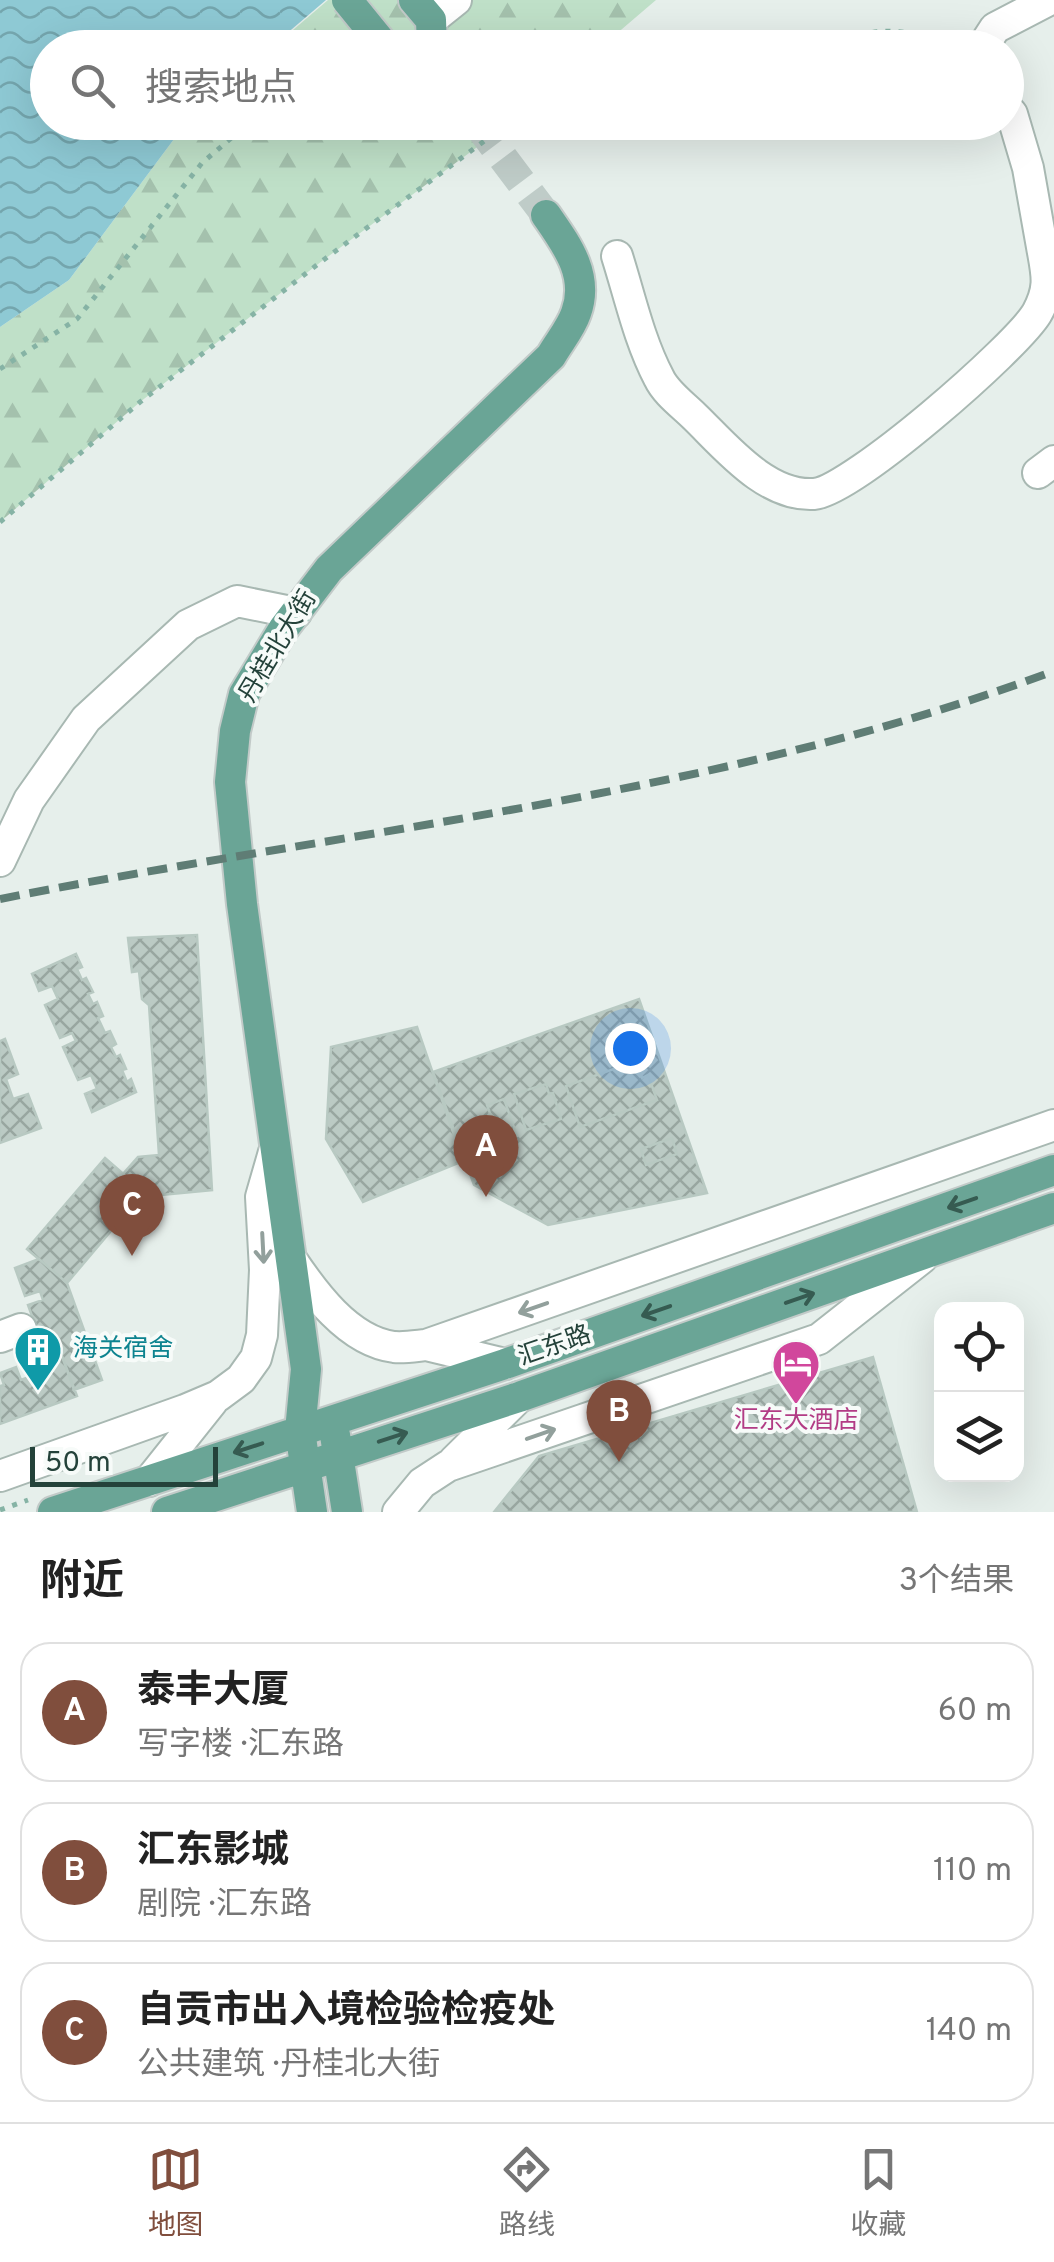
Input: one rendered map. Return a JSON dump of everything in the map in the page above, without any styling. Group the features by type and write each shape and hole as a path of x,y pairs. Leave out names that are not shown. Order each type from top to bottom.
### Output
{"main road":[{"path":"347,0 371,30"},
{"name":"丹桂北大街","path":"312,1512 300,1430 306,1369 244,924 230,782 235,731 244,694 329,569 552,356 577,312 580,282 576,258 546,215"},
{"name":"汇东路","path":"42,1506 149,1480 505,1364 1054,1170"},
{"name":"汇东路","path":"168,1512 519,1397 1054,1208"},
{"name":"丹桂北大街","path":"306,1369 332,1420 347,1512"}],"street":[{"path":"426,22 456,0"},
{"path":"994,30 1049,0"},
{"path":"617,256 646,351 661,384 744,465 780,487 815,494 853,476 960,393 1035,316 1049,284 1048,254 1020,140"},
{"path":"0,861 29,800 86,719 188,624 237,601 296,613"},
{"path":"426,1346 1054,1125"},
{"path":"149,1480 218,1396 241,1379 256,1358 262,1335 265,1270 261,1198 274,1152"},
{"path":"448,1466 819,1339 929,1252"},
{"path":"290,1256 310,1288 365,1336 394,1347 426,1346 505,1364"},
{"path":"0,1476 218,1396"},
{"path":"398,1512 422,1483 448,1466 519,1397"}],"path":[{"path":"0,369 77,318 202,163 229,140"},
{"path":"0,522 140,402 486,140"},
{"path":"0,1510 42,1506"}],"green space":[{"path":"328,0 656,0 621,30 293,30"},
{"path":"173,140 487,140 140,402 0,522 0,327 69,280"}],"water":[{"path":"0,0 326,0 291,30 30,30 30,140 173,140 69,280 0,327"}],"building":[{"path":"197,935 212,1190 140,1197 144,1192 123,1174 138,1157 159,1155 149,1005 142,999 139,971 132,972 128,938"},
{"path":"76,954 82,967 77,969 82,980 86,978 93,992 88,994 103,1016 98,1018 105,1033 110,1031 116,1044 111,1047 116,1057 120,1055 127,1082 131,1079 136,1092 92,1112 85,1094 97,1089 91,1075 78,1080 63,1047 76,1041 72,1033 60,1038 45,1005 58,999 52,986 39,991 32,974"},
{"path":"639,999 707,1193 548,1225 474,1185 433,1072"},
{"path":"417,1027 463,1161 363,1202 326,1139 331,1047"},
{"path":"5,1039 18,1074 6,1079 13,1099 28,1094 41,1128 0,1143 0,1041"},
{"path":"636,1061 642,1078 648,1075 657,1100 580,1127 566,1086"},
{"path":"546,1084 561,1119 526,1130 514,1094"},
{"path":"504,1099 517,1136 500,1142 487,1105"},
{"path":"672,1138 677,1154 646,1165 641,1149"},
{"path":"105,1158 144,1192 67,1283 27,1249"},
{"path":"39,1259 67,1283 102,1380 74,1390 59,1348 45,1352 28,1305 43,1300 40,1291 25,1296 15,1268"},
{"name":"海关宿舍","path":"62,1356 77,1396 0,1424 0,1386 4,1385 0,1373 16,1367 21,1380 29,1377 25,1366"},
{"name":"汇东大酒店","path":"873,1357 917,1512 494,1512 539,1456"}],"tunnel":[{"path":"490,140 546,215"}],"railway":[{"path":"0,899 665,780 796,750 926,714 1054,671"}],"place":[{"name":"泰丰大厦","path":"486,1197"},
{"name":"自贡市出入境检验检疫处","path":"132,1256"},
{"name":"海关宿舍","path":"38,1392"},
{"name":"汇东大酒店","path":"796,1406"},
{"name":"汇东影城","path":"619,1462"}]}
